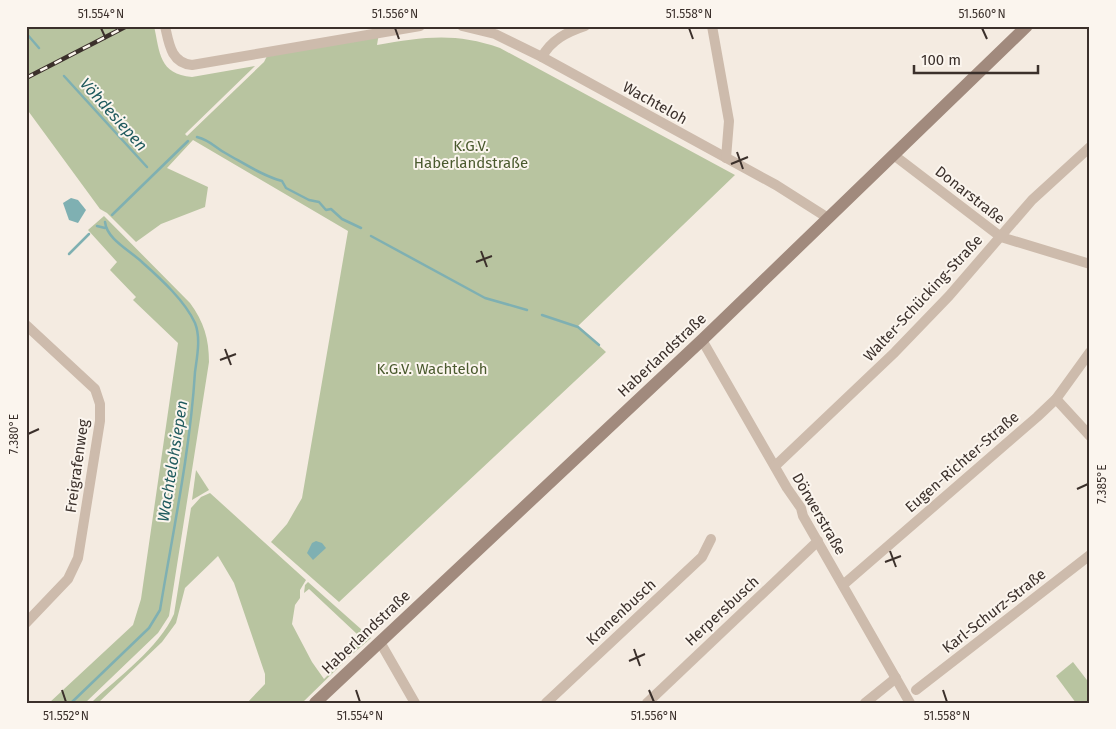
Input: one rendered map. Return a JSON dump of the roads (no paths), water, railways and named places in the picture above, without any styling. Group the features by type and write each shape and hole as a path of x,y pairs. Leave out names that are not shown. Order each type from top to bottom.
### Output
{"street":[{"path":"165,26 172,52 177,60 183,64 192,65 420,26"},
{"name":"Wachteloh","path":"462,26 495,34 542,57 776,185 828,218"},
{"path":"542,57 550,45 563,35 585,26"},
{"path":"712,26 729,121 726,158"},
{"name":"Haberlandstraße","path":"315,703 702,340 895,156 1027,26"},
{"name":"Walter-Schücking-Straße","path":"775,466 895,352 950,296 1032,200 1090,147"},
{"name":"Donarstraße","path":"895,156 1001,237 1090,264"},
{"name":"Freigrafenweg","path":"26,325 95,389 100,404 100,420 78,558 68,579 26,623"},
{"name":"Dörwerstraße","path":"702,340 801,508 803,516 910,703"},
{"name":"Eugen-Richter-Straße","path":"843,585 1056,399 1090,352"},
{"path":"1056,399 1090,436"},
{"name":"Kranenbusch","path":"546,703 702,557 711,539"},
{"name":"Herpersbusch","path":"647,703 818,541"},
{"name":"Karl-Schurz-Straße","path":"916,690 1090,555"},
{"path":"380,642 415,703"},
{"path":"865,703 896,678"}],"water":[{"path":"71,198 78,200 86,210 78,223 69,220 63,203"},
{"path":"316,541 322,543 326,548 313,560 307,553 312,543"}],"waterway":[{"name":"Vöhdesiepen","path":"26,33 39,48"},
{"name":"Vöhdesiepen","path":"64,76 147,167"},
{"name":"Wachtelohsiepen","path":"197,137 206,140 254,169 282,181 286,188 309,200 319,202 326,210 331,209 342,219 361,228"},
{"name":"Wachtelohsiepen","path":"112,215 188,141"},
{"name":"Wachtelohsiepen","path":"71,703 149,628 160,610 185,462 198,348 197,329 191,315 157,276 115,240 105,222"},
{"path":"97,226 105,228"},
{"path":"69,254 89,234"},
{"name":"Wachtelohsiepen","path":"371,236 485,298 527,310"},
{"name":"Wachtelohsiepen","path":"542,315 578,327 599,345"}],"railway":[{"path":"26,78 127,26"}],"park label":[{"name":"K.G.V. Haberlandstraße","path":"471,154"},
{"name":"K.G.V. Wachteloh","path":"432,369"}]}
